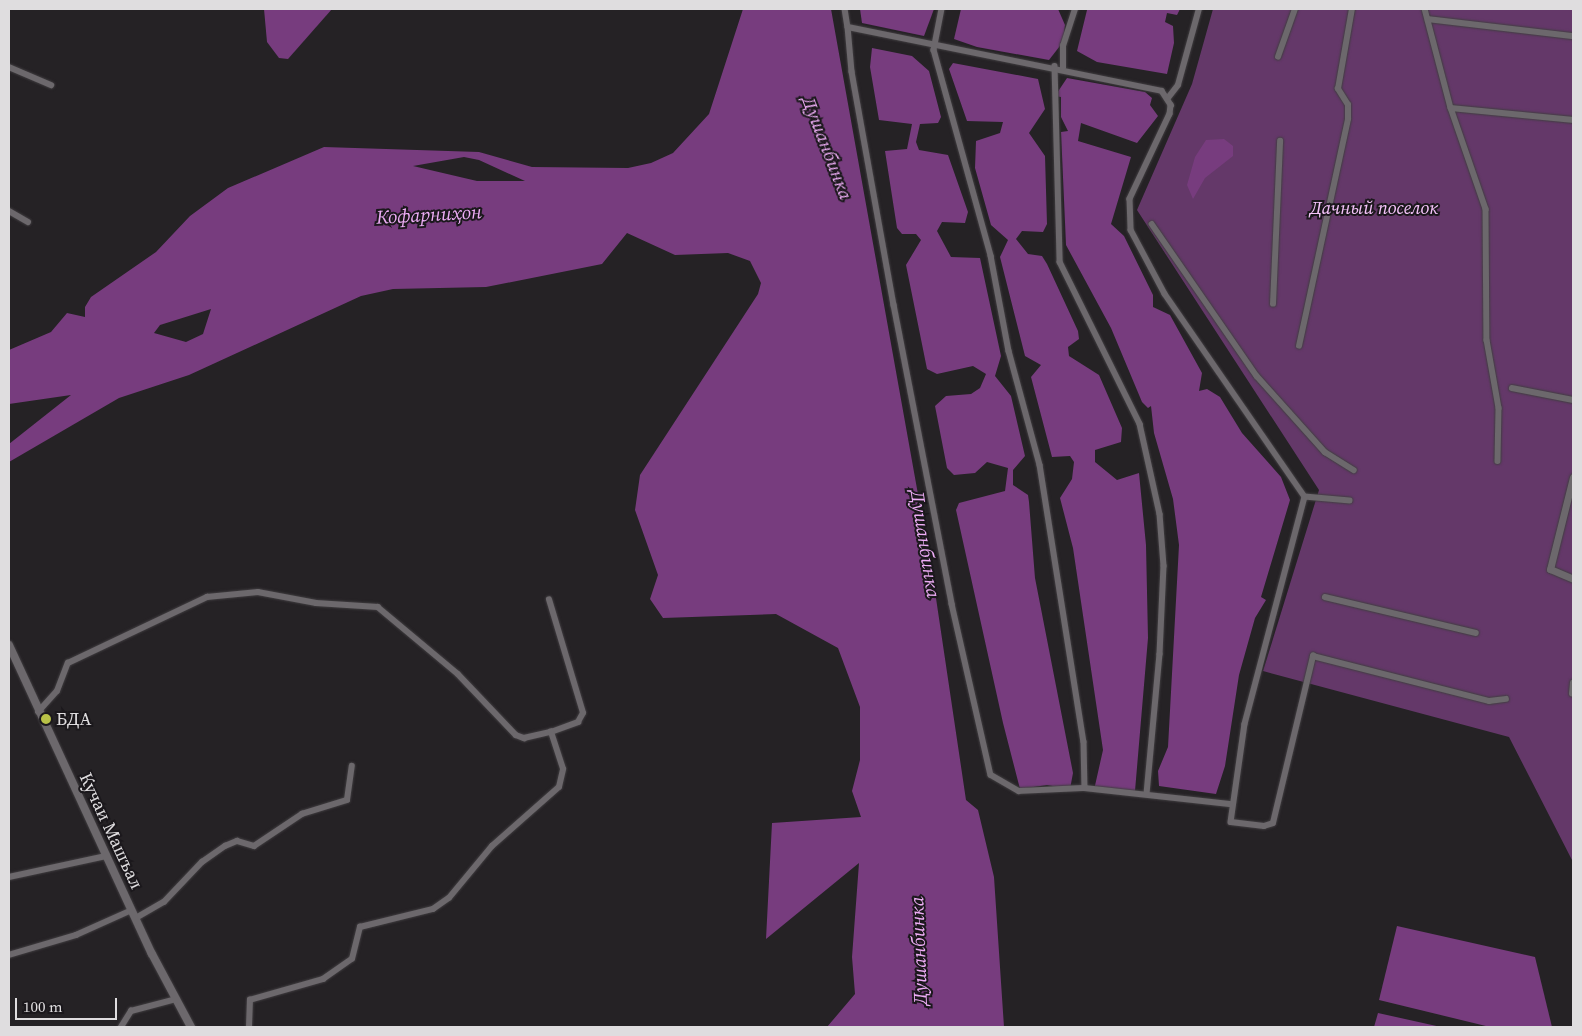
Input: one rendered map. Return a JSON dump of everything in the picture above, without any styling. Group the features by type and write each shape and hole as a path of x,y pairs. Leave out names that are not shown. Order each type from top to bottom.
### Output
{"main road":[{"name":"Кучаи Машъал","path":"9,645 38,712 106,856 191,1027"}],"street":[{"path":"845,9 852,72 894,305 952,604 991,775 1019,791 1085,788 1147,793 1231,804"},
{"path":"942,9 934,43 1040,465 1084,742 1085,788"},
{"path":"1063,68 1063,46 1075,9"},
{"path":"1199,9 1178,85 1168,98 1170,114 1137,182 1128,219 1164,294 1305,497"},
{"path":"1278,57 1295,9"},
{"path":"1299,346 1348,119 1348,105 1338,88 1352,9"},
{"path":"1425,9 1451,108 1486,209 1487,340 1499,408 1498,461"},
{"path":"1428,19 1573,36"},
{"path":"848,27 1055,66 1153,87 1168,98"},
{"path":"1055,66 1060,262 1140,424 1160,514 1164,566 1160,654 1147,793"},
{"path":"9,67 51,85"},
{"path":"1451,108 1573,120"},
{"path":"1273,304 1280,140"},
{"path":"9,211 28,222"},
{"path":"1152,224 1257,376 1325,452 1354,470"},
{"path":"1512,388 1573,400"},
{"path":"1573,477 1550,568 1573,579"},
{"path":"1305,497 1350,501"},
{"path":"1305,497 1264,639 1231,804 1231,822 1264,826 1273,823 1313,656 1489,701 1506,699"},
{"path":"38,712 57,691 68,663 207,597 258,592 316,604 378,606 458,674 516,735 524,738 551,732 578,722 583,713 549,600"},
{"path":"1325,597 1476,634"},
{"path":"1572,694 1573,683"},
{"path":"249,1027 250,1000 323,979 352,959 360,928 425,912 449,898 492,846 560,787 563,770 551,732"},
{"path":"136,918 164,902 202,862 232,842 254,846 302,814 347,800 352,766"},
{"path":"9,877 106,856"},
{"path":"9,955 76,935 132,910"},
{"path":"121,1027 131,1011 176,999"}],"green space":[{"name":"Дачный поселок","path":"1213,9 1573,9 1573,862 1509,737 1263,671 1319,490 1137,210 1192,84"}],"water":[{"path":"264,9 332,9 288,59 279,58 267,42"},
{"path":"743,9 831,9 933,578 966,800 978,810 994,877 1004,1027 827,1027 855,994 852,957 859,863 766,939 772,823 861,817 852,791 860,760 860,707 838,648 776,614 663,618 650,599 658,575 635,510 640,475 758,294 761,283 750,261 728,253 675,255 627,233 602,264 486,287 393,289 361,296 189,375 119,398 9,462 9,444 71,395 9,404 9,350 51,332 67,313 85,317 85,307 91,297 156,252 190,216 228,188 324,147 479,152 532,167 628,168 651,163 673,153 709,114","holes":["464,157 479,160 525,181 477,181 413,166","211,309 203,334 186,342 154,333 160,325"]},
{"path":"860,9 934,9 924,36 862,23"},
{"path":"961,9 1058,9 1065,25 1063,42 1049,60 977,47 954,39"},
{"path":"1180,9 1177,15 1167,13 1165,22 1173,26 1174,43 1167,74 1097,62 1077,51 1087,10"},
{"path":"872,48 912,56 929,71 941,117 938,123 920,124 916,142 919,150 948,155 968,212 965,223 942,222 937,231 951,257 980,258 1001,356 995,376 1011,396 1025,456 1013,470 1013,485 1028,495 1035,578 1073,773 1070,789 1047,785 1020,789 1003,723 956,510 959,503 1005,491 1008,468 987,462 975,473 954,475 947,468 935,406 946,396 971,394 980,388 986,374 973,366 937,374 927,369 906,265 921,240 916,234 902,234 897,228 885,151 907,149 912,124 879,120 870,67"},
{"path":"953,63 1038,79 1045,109 1029,133 1045,156 1047,224 1043,232 1022,231 1016,239 1028,254 1042,256 1047,264 1078,331 1079,339 1068,347 1069,356 1099,375 1122,428 1121,442 1095,450 1095,462 1117,480 1139,473 1146,545 1148,638 1135,791 1094,790 1103,750 1073,548 1060,498 1072,479 1074,462 1070,456 1052,457 1031,377 1041,365 1025,356 1000,257 1008,240 991,225 975,168 976,141 1000,133 1003,122 967,121 949,69"},
{"path":"1067,78 1145,92 1152,98 1150,105 1158,116 1137,143 1081,123 1078,141 1131,157 1111,224 1124,236 1153,295 1153,307 1170,315 1202,373 1199,391 1207,389 1220,397 1242,433 1281,477 1290,500 1261,597 1266,600 1255,618 1239,675 1225,766 1216,794 1159,786 1158,771 1168,747 1179,545 1173,499 1154,433 1151,406 1148,408 1142,402 1111,328 1066,245 1061,132 1068,131 1061,117 1061,97 1055,96"},
{"path":"1224,139 1233,146 1233,156 1205,178 1193,199 1187,185 1195,157 1206,140"},
{"path":"1397,926 1535,957 1552,1027 1490,1027 1379,1000"},
{"path":"1378,1013 1441,1027 1374,1027"}],"place":[{"name":"БДА","path":"46,719"}],"water label":[{"name":"Душанбинка","path":"827,148"},
{"name":"Кофарниҳон","path":"429,215"},
{"name":"Душанбинка","path":"925,544"},
{"name":"Душанбинка","path":"919,951"}]}
